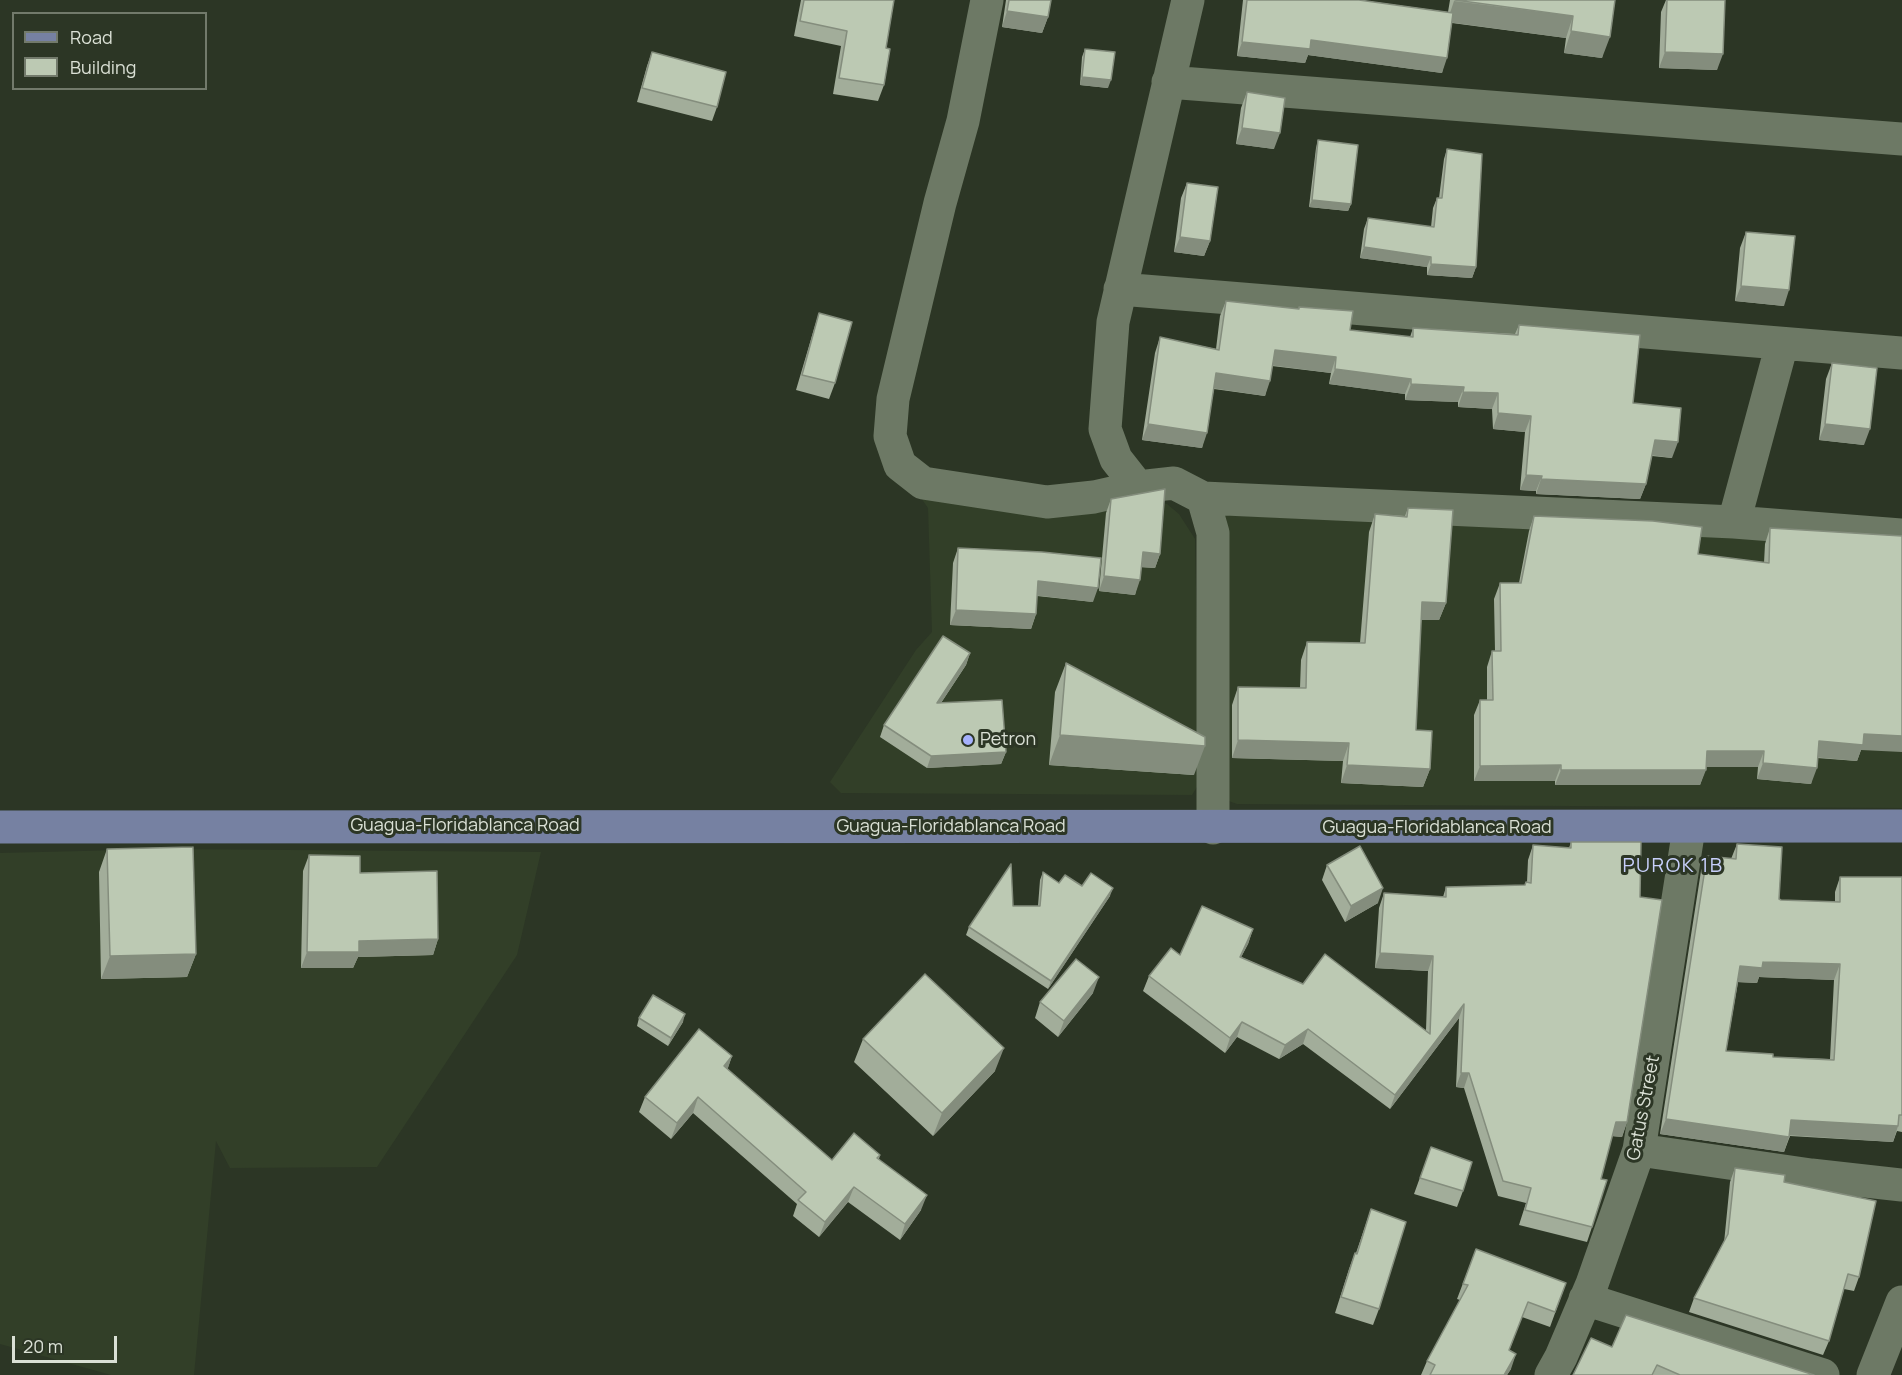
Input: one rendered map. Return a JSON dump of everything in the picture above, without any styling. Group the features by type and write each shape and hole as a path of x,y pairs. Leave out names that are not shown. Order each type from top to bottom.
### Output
{"main road":[{"name":"Guagua-Floridablanca Road","path":"0,827 1689,828 1902,826"}],"street":[{"path":"987,0 963,122 940,203 893,399 890,436 900,465 923,483 1047,502 1094,497 1138,487 1174,483 1203,498 1734,522 1902,535"},
{"path":"1138,487 1116,459 1105,429 1113,322 1188,0"},
{"path":"1168,82 1902,139"},
{"path":"1120,289 1902,353"},
{"path":"1734,522 1782,344"},
{"path":"1203,498 1213,533 1213,828"},
{"name":"Gatus Street","path":"1551,1375 1585,1299 1639,1150 1689,828"},
{"path":"1639,1150 1811,1175 1902,1185"},
{"path":"1585,1299 1823,1375"},
{"path":"1873,1375 1902,1302"}],"shaded area":[{"path":"914,488 1146,500 1167,504 1179,514 1195,539 1200,782 1192,795 841,793 830,782 916,650 932,632 928,508"},
{"path":"1224,515 1902,545 1902,808 1237,804 1226,800"},
{"path":"165,849 541,852 517,955 377,1167 230,1168 216,1141 194,1375 111,1375 0,1344 0,853"}],"building":[{"path":"804,0 894,0 886,48 890,49 884,85 839,78 847,31 800,21"},
{"path":"1009,0 1051,0 1048,17 1007,11"},
{"path":"1247,0 1359,0 1453,13 1447,58 1311,40 1310,49 1242,42"},
{"path":"1455,0 1615,0 1610,37 1571,31 1573,16"},
{"path":"1667,0 1725,0 1723,54 1665,52"},
{"path":"1085,49 1115,52 1111,80 1082,77"},
{"path":"652,52 726,72 717,107 642,88"},
{"path":"1247,92 1285,98 1280,133 1242,128"},
{"path":"1318,140 1358,145 1351,204 1312,200"},
{"path":"1447,149 1482,154 1476,267 1431,264 1431,257 1364,247 1368,218 1434,227 1437,198 1442,198"},
{"path":"1187,183 1218,187 1210,241 1180,237"},
{"path":"1746,232 1795,236 1789,290 1741,286"},
{"path":"1226,301 1299,309 1299,307 1353,311 1350,330 1413,337 1413,328 1518,335 1519,325 1640,335 1633,403 1681,408 1678,442 1655,440 1646,484 1541,479 1542,476 1526,475 1531,416 1498,413 1498,393 1463,392 1464,387 1411,384 1411,379 1335,369 1336,357 1275,350 1270,381 1216,373 1207,433 1148,424 1160,337 1219,350"},
{"path":"819,313 852,322 835,383 802,375"},
{"path":"1832,363 1877,368 1870,429 1825,424"},
{"path":"1165,489 1160,554 1143,552 1140,580 1104,576 1111,499"},
{"path":"1408,508 1453,510 1446,603 1422,602 1416,730 1432,731 1430,769 1347,765 1349,743 1238,740 1238,687 1306,688 1307,642 1365,643 1375,514 1407,517"},
{"path":"1534,516 1653,521 1702,527 1698,554 1769,563 1770,528 1902,536 1902,736 1864,734 1863,745 1819,741 1817,768 1763,763 1764,751 1707,751 1706,770 1561,770 1561,765 1480,766 1480,700 1493,700 1492,651 1501,651 1500,583 1521,583"},
{"path":"958,548 1042,552 1101,558 1098,588 1038,581 1036,614 956,610"},
{"path":"943,636 970,653 937,703 1002,700 1006,752 931,756 884,725"},
{"path":"1066,663 1205,737 1205,746 1060,735"},
{"path":"1571,842 1641,842 1640,897 1662,900 1627,1122 1616,1122 1601,1179 1607,1180 1592,1227 1525,1210 1531,1188 1503,1181 1469,1073 1461,1073 1464,1004 1395,1095 1308,1029 1285,1045 1242,1022 1230,1038 1149,976 1171,948 1180,955 1202,906 1253,929 1240,957 1303,984 1325,954 1430,1034 1433,956 1380,953 1384,893 1446,897 1446,887 1525,885 1526,882 1531,883 1533,845 1571,848"},
{"path":"1737,844 1782,847 1779,899 1781,900 1840,902 1840,877 1902,877 1902,1115 1899,1115 1898,1126 1791,1120 1789,1137 1666,1119 1707,856 1736,859","holes":["1763,962 1840,964 1834,1060 1773,1057 1773,1054 1726,1051 1740,966 1762,968"]},
{"path":"1360,846 1383,888 1351,906 1327,865"},
{"path":"193,847 196,954 110,956 107,849"},
{"path":"309,855 360,856 360,873 437,871 438,939 359,941 359,952 307,952"},
{"path":"1011,864 1013,906 1040,906 1043,872 1059,883 1065,875 1082,886 1091,873 1113,888 1051,981 969,927"},
{"path":"1076,959 1099,977 1064,1021 1040,1002"},
{"path":"925,974 1004,1048 942,1113 863,1039"},
{"path":"653,995 685,1014 671,1038 639,1018"},
{"path":"699,1029 732,1056 724,1066 832,1160 854,1133 880,1155 877,1158 927,1195 905,1224 854,1187 825,1222 798,1200 806,1192 698,1097 677,1123 645,1097"},
{"path":"1431,1147 1472,1162 1463,1191 1420,1178"},
{"path":"1735,1168 1785,1175 1784,1182 1876,1201 1859,1277 1848,1274 1829,1341 1694,1298 1728,1234"},
{"path":"1371,1209 1406,1222 1379,1309 1341,1297"},
{"path":"1476,1249 1566,1283 1555,1312 1528,1302 1509,1350 1516,1354 1504,1375 1430,1375 1435,1365 1427,1361 1468,1285 1463,1284"},
{"path":"1626,1315 1814,1375 1680,1375 1657,1365 1652,1375 1573,1375 1591,1338 1612,1347"}],"place":[{"name":"Petron","path":"968,740"}],"district":[{"name":"PUROK 1B","path":"1673,866"}]}
